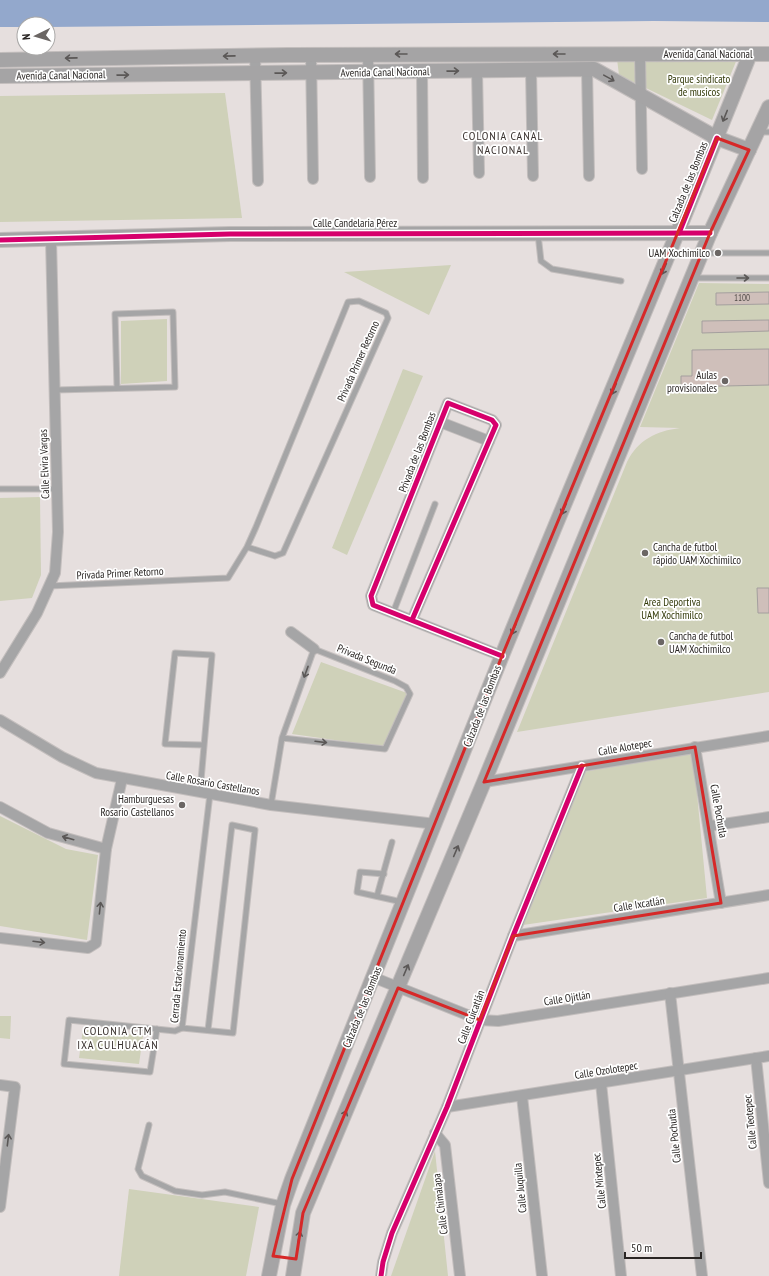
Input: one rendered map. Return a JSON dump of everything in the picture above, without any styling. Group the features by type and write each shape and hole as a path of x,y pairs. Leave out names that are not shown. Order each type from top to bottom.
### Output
{"main road":[{"name":"Avenida Canal Nacional","path":"0,60 311,54 769,54"},
{"name":"Calzada de las Bombas","path":"269,1276 283,1204 292,1178 375,978 502,656 679,233 750,54"},
{"name":"Avenida Canal Nacional","path":"0,76 594,69 717,138 749,150"},
{"path":"293,1276 303,1213 484,782 710,233 749,150 763,132 769,108"},
{"name":"Calle Candelaria Pérez","path":"0,240 246,234 710,233"},
{"path":"273,1256 296,1259"}],"street":[{"path":"311,54 313,179"},
{"path":"368,54 370,177"},
{"path":"640,54 642,169"},
{"path":"255,55 258,181"},
{"path":"587,69 588,176"},
{"path":"531,70 533,176"},
{"path":"422,71 423,178"},
{"path":"476,71 479,173"},
{"name":"Calle Elvira Vargas","path":"0,674 38,613 54,573 55,566 58,532 51,239"},
{"name":"Privada de las Bombas","path":"412,620 496,425 492,420 452,404 448,404 440,422 371,596 373,605 502,656"},
{"path":"440,422 489,441"},
{"path":"291,632 314,649"},
{"name":"Calle Rosario Castellanos","path":"0,720 62,757 96,773 271,805 436,824"},
{"name":"Calle Alotepec","path":"484,782 769,736"},
{"name":"Calle Pochutla","path":"696,747 710,826 721,903"},
{"name":"Calle Cuicatlán","path":"381,1276 392,1233 447,1107 513,936 582,766"},
{"path":"0,938 88,948 96,943 106,849 122,778"},
{"path":"0,807 48,833 106,849"},
{"path":"710,826 769,817"},
{"name":"Calle Ixcatlán","path":"513,936 769,895"},
{"name":"Calle Ojitlán","path":"375,978 480,1020 498,1021 769,978"},
{"name":"Calle Pochutla","path":"670,993 702,1276"},
{"name":"Calle Ozolotepec","path":"447,1107 769,1056"},
{"name":"Calle Teotepec","path":"756,1058 769,1183"},
{"name":"Calle Mixtepec","path":"601,1083 621,1276"},
{"path":"0,1085 15,1087 0,1207"},
{"name":"Calle Juquilla","path":"522,1096 542,1276"},
{"name":"Calle Chimalapa","path":"435,1133 445,1145 460,1276"}],"lane":[{"path":"538,233 541,261 552,269 621,282"},
{"path":"702,253 769,253"},
{"path":"692,278 769,278"},
{"name":"Privada Primer Retorno","path":"49,586 228,578 247,547 348,302 359,301 386,313 388,318 283,552 274,556 247,547"},
{"path":"54,390 175,387 173,312 115,314 117,388"},
{"path":"0,489 57,489"},
{"path":"393,613 435,504"},
{"path":"271,805 282,738 314,649"},
{"name":"Privada Segunda","path":"282,738 385,749 410,694 406,687 395,681 314,649"},
{"name":"Cerrada Estacionamiento","path":"204,745 165,744 175,653 212,655 204,745 205,793 182,1028 233,1033 255,830 232,825 208,1030"},
{"path":"378,896 392,842"},
{"path":"384,874 360,872 357,892 405,902"},
{"path":"157,1030 150,1072 64,1064 69,1020 157,1030 175,1031 182,1028"},
{"path":"149,1125 138,1169 142,1176 175,1191 202,1195 226,1192 283,1204"}],"highlighted area":[{"path":"717,138 749,150 710,233 484,782 695,747 721,903 513,936 480,1020 398,988 303,1213 296,1259 273,1256 292,1179 502,656"}],"green space":[{"name":"Parque sindicato de musicos","path":"617,59 737,59 712,120 619,75"},
{"path":"225,93 242,218 0,222 0,96"},
{"path":"451,265 429,315 344,272"},
{"name":"Area Deportiva UAM Xochimilco","path":"699,283 769,284 769,692 517,732 631,454 642,442 656,434 671,429 680,428 640,427"},
{"path":"167,319 167,381 121,384 121,321"},
{"path":"403,369 423,376 347,555 332,548"},
{"path":"40,497 41,575 32,598 0,601 0,498"},
{"path":"321,662 407,693 384,747 292,734"},
{"path":"693,752 707,898 523,925 584,772"},
{"path":"0,816 66,849 98,855 87,940 0,926"},
{"path":"0,1016 11,1016 10,1039 0,1038"},
{"path":"83,1029 143,1036 139,1064 79,1058"},
{"path":"435,1151 448,1276 391,1276"},
{"path":"129,1189 259,1207 246,1276 119,1276"}],"water":[{"path":"0,0 769,0 769,22 654,21 56,27 56,16 16,16 16,27 0,27"}],"building":[{"path":"769,292 769,304 716,305 716,293"},
{"path":"769,320 769,331 702,333 702,321"},
{"path":"769,349 769,385 681,387 681,376 692,376 692,350"},
{"path":"757,588 769,588 769,613 758,613"}],"cycle path":[{"path":"679,233 717,138"},
{"path":"0,240 230,234 710,233"},
{"path":"412,620 496,425 492,420 448,403 371,596 373,605 502,656"},
{"path":"381,1276 383,1262 392,1233 447,1107 513,936 582,766"}],"place":[{"name":"UAM Xochimilco","path":"718,253"},
{"name":"Aulas provisionales","path":"725,381"},
{"name":"Cancha de futbol rápido UAM Xochimilco","path":"645,553"},
{"name":"Cancha de futbol UAM Xochimilco","path":"661,642"},
{"name":"Hamburguesas Rosario Castellanos","path":"182,805"}],"district":[{"name":"COLONIA CANAL NACIONAL","path":"503,143"},
{"name":"COLONIA CTM IXA CULHUACÁN","path":"118,1038"}]}
